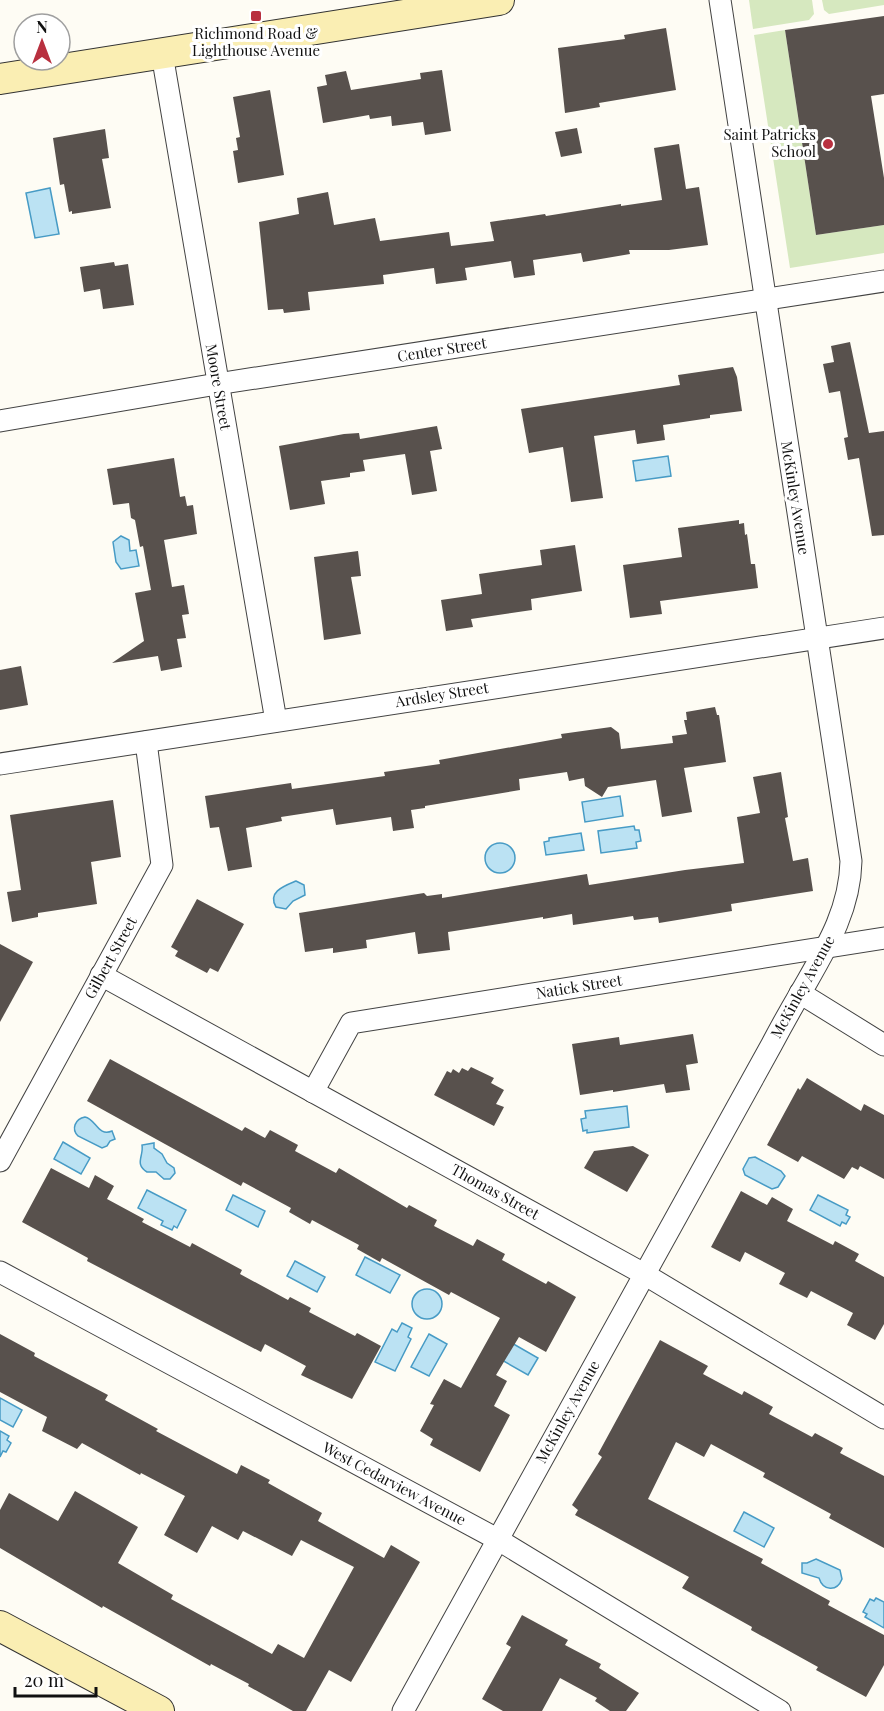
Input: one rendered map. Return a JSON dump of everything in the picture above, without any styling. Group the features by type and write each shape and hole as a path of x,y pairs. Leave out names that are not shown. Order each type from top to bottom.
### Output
{"street":[{"path":"0,79 162,54 416,7 499,0"},
{"name":"McKinley Avenue","path":"403,1711 800,993 828,947 843,910 850,881 851,861 720,0"},
{"name":"Moore Street","path":"162,54 276,720"},
{"name":"Center Street","path":"0,421 217,384 884,281"},
{"name":"Ardsley Street","path":"0,764 884,628"},
{"name":"Gilbert Street","path":"0,1161 162,865 146,742"},
{"name":"Natick Street","path":"313,1092 351,1023 884,938"},
{"name":"Thomas Street","path":"101,975 644,1275 884,1418"},
{"path":"800,993 884,1045"},
{"name":"West Cedarview Avenue","path":"0,1272 497,1539 780,1711"},
{"path":"0,1626 159,1711"}],"green space":[{"path":"749,0 812,0 814,14 809,20 753,29"},
{"path":"822,0 884,0 884,5 829,14 824,10"},
{"path":"785,30 816,235 884,225 884,253 790,268 754,35"}],"water":[{"path":"50,188 59,234 35,238 26,193"},
{"path":"668,456 671,476 636,481 633,461"},
{"path":"121,536 129,540 130,551 136,550 139,566 121,569 116,562 113,542"},
{"path":"620,796 623,816 585,822 582,802"},
{"path":"634,826 635,830 639,830 641,841 636,842 637,848 601,853 598,831"},
{"path":"581,833 584,850 546,855 544,842 549,841 549,838"},
{"path":"500,843 511,847 515,858 511,869 500,873 489,869 485,858 489,847"},
{"path":"296,881 304,885 305,895 293,901 286,909 276,907 274,897 278,890"},
{"path":"627,1106 629,1127 587,1133 587,1130 583,1131 581,1119 586,1118 585,1111"},
{"path":"85,1117 103,1132 112,1131 115,1139 102,1148 78,1136 75,1125"},
{"path":"63,1142 90,1158 81,1174 54,1159"},
{"path":"154,1143 154,1148 174,1168 175,1173 170,1179 164,1179 156,1172 147,1172 141,1166 142,1145"},
{"path":"755,1157 781,1171 785,1176 778,1187 772,1189 745,1175 743,1169 749,1158"},
{"path":"147,1190 186,1210 177,1228 174,1226 172,1230 161,1225 163,1221 138,1208"},
{"path":"233,1195 265,1211 258,1227 226,1210"},
{"path":"818,1195 848,1210 846,1215 850,1217 846,1224 842,1222 840,1226 810,1210"},
{"path":"365,1257 400,1275 390,1293 356,1275"},
{"path":"295,1261 325,1277 317,1292 287,1276"},
{"path":"427,1289 438,1293 442,1304 438,1315 427,1319 416,1315 412,1304 416,1293"},
{"path":"402,1323 412,1328 408,1337 411,1339 395,1371 375,1362 392,1329 397,1332"},
{"path":"429,1334 447,1344 429,1376 411,1367"},
{"path":"510,1342 538,1358 528,1375 500,1359"},
{"path":"0,1398 22,1410 13,1427 0,1420"},
{"path":"0,1431 9,1436 7,1440 11,1443 0,1457"},
{"path":"744,1512 774,1528 764,1547 734,1531"},
{"path":"816,1559 840,1570 842,1579 837,1586 827,1587 819,1578 802,1573 802,1563"},
{"path":"876,1598 884,1602 884,1628 865,1617 867,1614 863,1612 870,1599 874,1601"}],"building":[{"path":"884,16 884,94 871,96 884,178 884,225 816,235 785,30"},
{"path":"666,28 676,90 599,103 600,107 565,113 558,48 625,39 624,35"},
{"path":"442,70 451,131 425,135 423,122 392,126 391,116 370,119 369,115 323,123 317,87 327,85 325,75 346,71 351,90 421,79 420,73"},
{"path":"270,90 284,175 238,183 233,151 238,150 236,138 240,137 233,97"},
{"path":"577,128 582,153 561,157 555,132"},
{"path":"105,129 109,158 102,159 111,208 72,214 72,211 69,212 64,184 60,185 53,138"},
{"path":"679,144 686,189 699,187 708,245 669,250 629,250 630,254 583,262 581,253 533,260 535,275 514,278 511,261 465,268 467,280 436,284 434,268 383,275 384,284 308,292 310,310 284,313 283,309 268,310 259,222 299,214 297,198 328,192 334,225 375,218 380,241 449,232 451,246 494,241 490,222 662,200 654,148"},
{"path":"114,262 115,266 128,264 134,305 103,309 100,289 84,292 80,267"},
{"path":"850,342 869,433 884,431 884,535 872,536 859,458 848,460 844,438 848,437 840,391 829,393 823,364 834,362 831,346"},
{"path":"733,367 737,377 742,411 663,425 665,440 637,444 635,430 594,436 603,498 571,502 563,447 529,453 521,409 680,385 678,375"},
{"path":"437,426 442,449 430,451 437,491 412,495 405,454 363,460 365,471 350,473 350,477 321,481 325,504 290,510 279,446 344,434 359,433 360,439"},
{"path":"174,458 180,497 185,496 187,506 193,505 197,534 164,540 172,587 184,585 189,614 182,615 186,638 177,639 182,667 161,671 158,656 112,663 144,641 135,593 151,590 143,546 140,547 129,503 113,505 107,469"},
{"path":"739,520 739,524 744,523 751,564 755,564 758,588 660,601 662,614 630,618 623,565 682,557 678,528"},
{"path":"575,545 582,591 531,599 532,610 471,619 473,627 446,631 441,600 482,594 479,574 542,565 540,550"},
{"path":"358,551 361,576 351,577 361,634 324,640 314,557"},
{"path":"21,666 28,705 0,710 0,670"},
{"path":"715,707 719,715 726,762 684,768 692,812 662,817 656,780 608,787 602,797 585,786 584,778 569,781 567,772 519,779 520,790 411,810 414,828 393,831 391,817 336,825 333,809 281,817 282,821 246,828 252,867 228,871 219,827 210,828 205,796 291,783 292,789 385,776 384,772 440,764 439,760 562,738 561,734 611,727 619,733 621,749 673,743 672,736 687,734 684,720 687,720 686,712"},
{"path":"781,772 788,817 785,818 793,861 808,858 813,891 731,904 732,911 659,923 658,917 634,920 633,916 573,925 572,914 448,932 450,950 418,954 415,932 366,940 367,948 333,953 333,948 305,952 299,913 424,893 427,896 442,894 442,898 587,874 589,885 744,863 737,817 760,813 753,777"},
{"path":"113,800 121,857 91,862 97,904 38,913 38,917 12,922 7,892 21,890 10,815"},
{"path":"197,899 244,924 218,972 210,968 207,973 175,956 178,951 171,947"},
{"path":"0,944 33,962 0,1022"},
{"path":"693,1034 698,1063 686,1065 690,1090 666,1093 664,1084 580,1095 572,1044 619,1037 620,1045"},
{"path":"110,1059 242,1131 245,1127 265,1138 270,1130 298,1145 295,1151 336,1173 339,1168 407,1208 409,1205 437,1220 434,1226 473,1246 477,1239 505,1254 502,1260 576,1297 546,1352 519,1337 496,1375 507,1381 494,1406 510,1415 480,1472 430,1445 433,1439 420,1431 434,1405 430,1404 444,1379 461,1388 500,1318 451,1292 449,1295 382,1258 380,1262 357,1249 359,1245 312,1220 310,1224 289,1212 291,1208 243,1182 241,1186 87,1101"},
{"path":"471,1067 494,1078 491,1083 504,1090 496,1104 504,1107 494,1126 434,1095 447,1071 451,1073 453,1069 459,1073 462,1068 468,1071"},
{"path":"807,1078 861,1111 864,1104 884,1115 884,1179 860,1166 858,1170 852,1167 844,1179 802,1156 798,1162 767,1145 798,1088 800,1090"},
{"path":"633,1146 649,1155 627,1192 584,1168 594,1151"},
{"path":"51,1168 89,1188 95,1175 114,1186 107,1199 144,1219 142,1222 190,1247 192,1243 242,1270 240,1274 288,1300 290,1297 311,1308 309,1312 355,1336 357,1333 381,1346 352,1399 301,1375 306,1366 265,1344 261,1352 87,1261 88,1258 22,1222"},
{"path":"741,1191 767,1205 772,1197 793,1209 787,1221 833,1245 835,1241 859,1254 855,1261 884,1277 884,1324 875,1340 847,1325 853,1313 811,1291 807,1298 779,1284 785,1273 745,1252 740,1262 711,1247"},
{"path":"0,1334 35,1353 34,1356 108,1395 105,1400 158,1429 156,1431 237,1474 241,1465 270,1480 268,1483 322,1513 318,1521 384,1558 391,1545 420,1562 351,1682 329,1670 306,1711 293,1711 248,1686 249,1684 211,1664 210,1666 103,1606 102,1608 0,1548 0,1510 9,1493 58,1521 75,1491 138,1527 118,1563 173,1595 171,1599 272,1654 278,1644 304,1658 354,1567 301,1540 292,1556 243,1531 238,1540 212,1526 197,1553 164,1535 185,1496 141,1473 140,1475 82,1443 77,1449 42,1431 47,1417 0,1392"},
{"path":"660,1340 708,1366 703,1374 742,1395 744,1391 773,1407 769,1414 812,1437 815,1433 843,1448 840,1453 884,1476 884,1548 829,1518 831,1514 763,1477 765,1473 711,1444 704,1457 676,1442 648,1499 763,1559 761,1563 830,1601 828,1605 884,1635 884,1665 866,1697 816,1670 818,1667 682,1588 689,1577 575,1515 578,1510 572,1505 602,1457 598,1454"},
{"path":"522,1615 568,1640 565,1645 601,1664 599,1668 639,1693 626,1711 610,1711 595,1701 597,1698 560,1678 542,1711 503,1711 482,1699 511,1647 506,1644"}],"place":[{"name":"Richmond Road & Lighthouse Avenue","path":"256,16"},
{"name":"Saint Patricks School","path":"828,144"}]}
